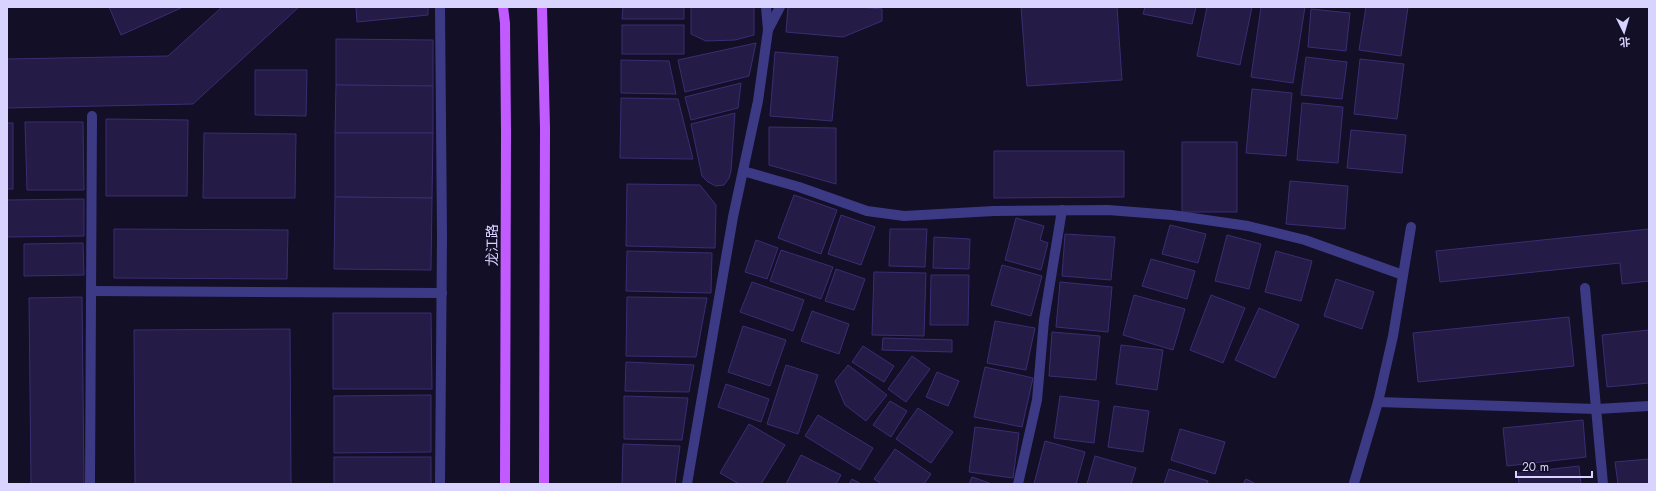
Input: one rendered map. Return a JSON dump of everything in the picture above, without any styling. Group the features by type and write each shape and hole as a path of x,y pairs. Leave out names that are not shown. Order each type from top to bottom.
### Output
{"main road":[{"name":"龙江路","path":"503,7 505,23 506,132 505,484"},
{"path":"542,7 545,128 544,484"}],"street":[{"path":"440,7 442,293 440,484"},
{"path":"688,484 733,217 758,101 768,30 766,7"},
{"path":"768,30 780,7"},
{"path":"90,484 92,116"},
{"path":"743,171 799,187 867,211 904,216 994,211 1062,210 1108,210 1172,214 1248,226 1305,240 1403,275"},
{"path":"1018,484 1037,400 1044,320 1062,210"},
{"path":"1354,483 1378,402 1393,336 1411,227"},
{"path":"1585,288 1604,484"},
{"path":"91,291 442,293"},
{"path":"1378,402 1597,409 1649,406"}],"building":[{"path":"109,7 181,7 181,8 121,35"},
{"path":"222,7 299,7 193,104 7,108 7,59 168,56"},
{"path":"356,7 428,7 428,15 357,22"},
{"path":"623,7 684,7 684,19 622,19"},
{"path":"691,7 754,7 754,35 735,40 706,41 691,34"},
{"path":"788,7 859,7 882,9 882,21 843,37 786,32"},
{"path":"1021,7 1117,7 1122,80 1027,86"},
{"path":"1145,7 1196,7 1192,24 1143,14"},
{"path":"1207,7 1252,7 1240,65 1197,56"},
{"path":"1261,7 1305,7 1293,83 1251,77"},
{"path":"1366,7 1408,7 1401,56 1359,50"},
{"path":"1311,9 1350,13 1346,51 1308,47"},
{"path":"622,25 684,25 684,54 622,54"},
{"path":"336,39 433,40 433,86 336,85"},
{"path":"756,43 749,76 685,92 678,60"},
{"path":"775,52 838,57 832,121 770,116"},
{"path":"1306,57 1347,62 1342,99 1301,95"},
{"path":"1360,59 1404,64 1397,119 1354,114"},
{"path":"621,60 669,61 676,94 621,93"},
{"path":"255,70 307,70 306,116 255,115"},
{"path":"741,83 738,108 691,120 685,97"},
{"path":"336,85 433,86 433,133 335,133"},
{"path":"1252,89 1292,93 1286,156 1246,153"},
{"path":"621,98 678,99 693,159 620,158"},
{"path":"1302,103 1343,107 1338,163 1297,160"},
{"path":"735,113 731,171 729,178 724,185 716,186 708,182 702,176 691,124"},
{"path":"106,119 188,120 187,196 106,196"},
{"path":"25,122 83,122 84,190 27,190"},
{"path":"7,123 13,123 13,189 7,189"},
{"path":"769,127 836,128 836,184 769,165"},
{"path":"1351,130 1406,135 1402,173 1347,168"},
{"path":"204,133 296,134 295,198 203,198"},
{"path":"335,133 433,133 432,198 335,197"},
{"path":"1182,142 1237,142 1237,212 1182,212"},
{"path":"994,151 1124,151 1124,197 994,198"},
{"path":"1290,181 1348,186 1345,229 1286,224"},
{"path":"627,184 700,185 716,205 715,248 626,246"},
{"path":"794,195 837,210 821,254 778,238"},
{"path":"335,197 432,198 431,270 334,269"},
{"path":"84,199 84,236 7,237 7,200"},
{"path":"841,215 875,227 861,265 828,254"},
{"path":"1016,218 1044,226 1040,240 1048,243 1041,270 1005,260"},
{"path":"1170,225 1206,234 1198,263 1162,254"},
{"path":"114,229 288,230 287,279 114,278"},
{"path":"890,229 927,229 925,267 889,266"},
{"path":"1649,229 1649,281 1622,284 1620,263 1440,282 1436,251"},
{"path":"1065,234 1115,237 1111,280 1062,276"},
{"path":"1227,235 1261,244 1249,289 1215,281"},
{"path":"934,237 970,239 969,269 933,268"},
{"path":"756,240 778,248 767,279 745,272"},
{"path":"83,243 84,275 24,276 24,244"},
{"path":"781,250 833,267 821,299 770,281"},
{"path":"627,251 712,253 711,293 626,291"},
{"path":"1276,251 1312,261 1301,301 1265,292"},
{"path":"1151,259 1195,271 1187,299 1142,286"},
{"path":"1002,265 1042,276 1031,316 991,305"},
{"path":"836,269 865,279 854,310 825,301"},
{"path":"874,272 926,273 924,336 872,335"},
{"path":"931,275 969,275 968,325 930,325"},
{"path":"1336,279 1374,292 1362,329 1324,316"},
{"path":"752,282 804,300 793,331 740,312"},
{"path":"1060,282 1112,287 1108,332 1056,327"},
{"path":"1134,295 1185,309 1173,350 1123,335"},
{"path":"1211,295 1245,308 1223,363 1190,350"},
{"path":"82,297 84,484 31,484 29,298"},
{"path":"627,297 707,298 696,357 626,356"},
{"path":"1259,308 1299,325 1275,378 1235,360"},
{"path":"812,311 849,324 839,354 801,341"},
{"path":"333,313 431,313 432,389 333,389"},
{"path":"1569,317 1574,366 1418,382 1413,333"},
{"path":"995,321 1035,328 1026,370 987,363"},
{"path":"743,326 786,340 770,386 728,372"},
{"path":"290,329 291,484 135,484 134,330"},
{"path":"1649,330 1649,383 1607,387 1602,335"},
{"path":"1052,332 1100,336 1096,380 1049,376"},
{"path":"883,338 952,340 952,352 882,350"},
{"path":"1121,345 1163,350 1157,390 1116,384"},
{"path":"863,346 894,366 884,382 852,362"},
{"path":"912,356 930,369 906,402 888,389"},
{"path":"626,362 694,365 689,392 625,391"},
{"path":"786,365 818,375 798,434 767,424"},
{"path":"848,365 887,395 866,421 845,405 835,381"},
{"path":"985,367 1033,378 1022,427 974,417"},
{"path":"937,372 959,381 948,406 926,397"},
{"path":"726,384 769,399 761,422 718,407"},
{"path":"431,395 431,452 334,453 334,396"},
{"path":"624,396 688,398 682,440 624,439"},
{"path":"1060,396 1099,401 1094,443 1054,438"},
{"path":"890,401 907,411 891,437 873,425"},
{"path":"1114,406 1149,411 1143,452 1108,447"},
{"path":"918,408 953,432 931,463 896,439"},
{"path":"818,415 873,448 860,470 805,436"},
{"path":"1583,420 1586,457 1507,466 1503,428"},
{"path":"749,424 785,445 761,484 739,484 720,473"},
{"path":"975,427 1019,433 1013,478 969,472"},
{"path":"1180,429 1225,442 1215,474 1171,460"},
{"path":"1045,441 1085,452 1076,484 1034,484"},
{"path":"623,444 680,446 675,484 622,484"},
{"path":"895,449 931,474 924,484 882,484 874,479"},
{"path":"801,455 841,475 836,484 786,484"},
{"path":"1095,456 1136,468 1131,484 1087,484"},
{"path":"334,457 431,457 431,484 334,484"},
{"path":"1649,459 1649,484 1618,484 1615,462"},
{"path":"1579,466 1581,484 1519,484 1518,473"},
{"path":"1169,469 1208,481 1207,484 1164,484"},
{"path":"972,477 992,484 969,484"},
{"path":"852,479 861,484 849,484"},
{"path":"1246,479 1256,484 1243,484"}]}
